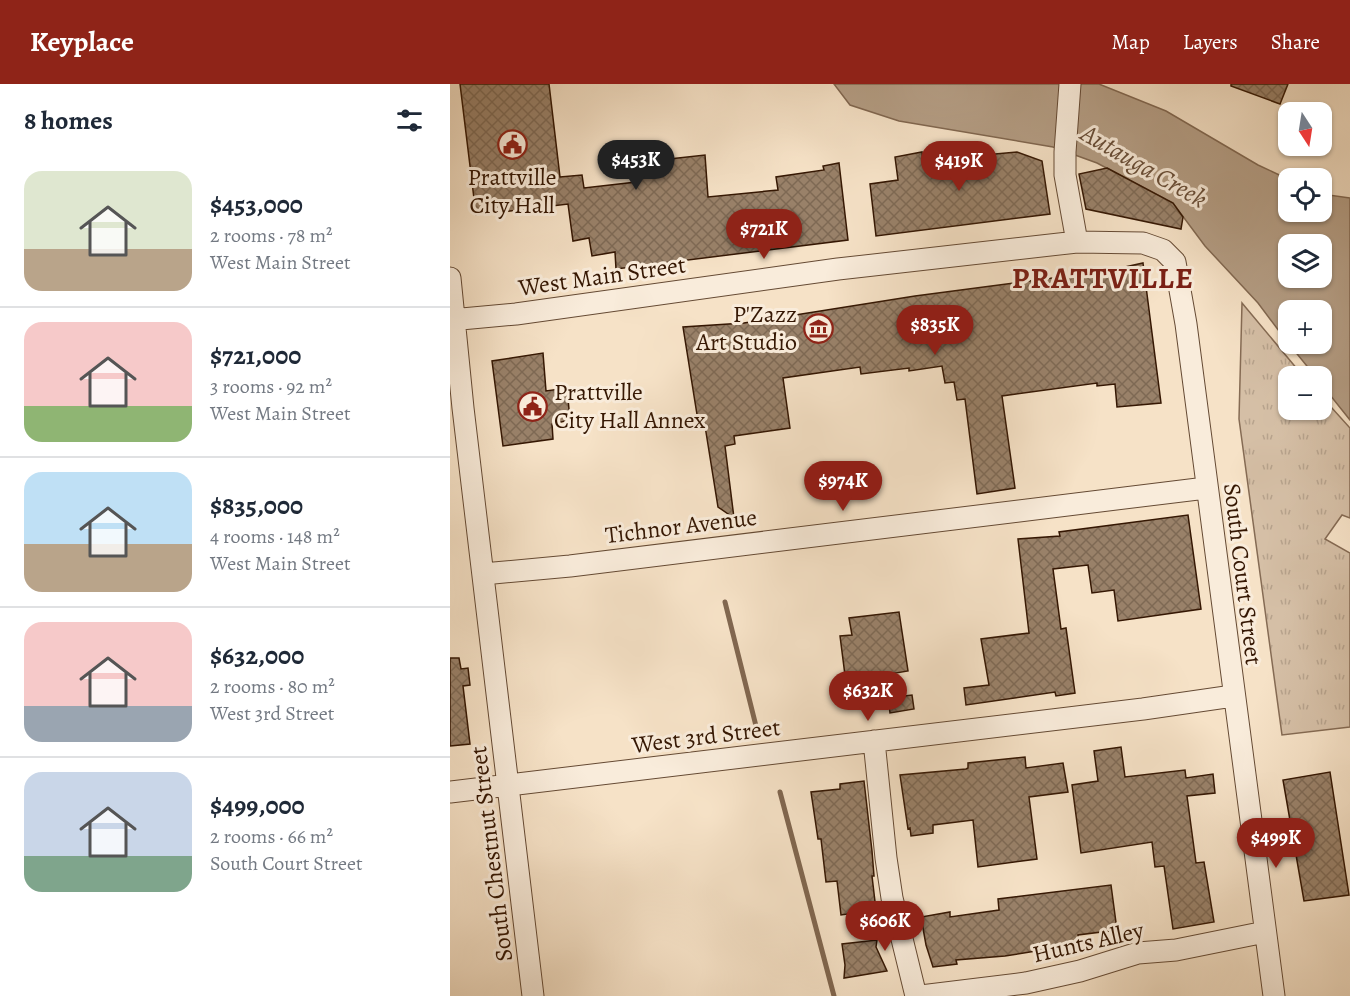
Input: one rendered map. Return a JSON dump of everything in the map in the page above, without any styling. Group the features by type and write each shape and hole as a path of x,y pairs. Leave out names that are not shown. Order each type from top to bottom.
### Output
{"street":[{"path":"1070,84 1065,152 1068,199 1077,242"},
{"name":"West Main Street","path":"452,320 516,314 838,269 1077,242"},
{"name":"South Court Street","path":"1077,242 1143,243 1163,250 1175,262 1186,324 1274,996"},
{"name":"South Chestnut Street","path":"450,278 452,320 533,996"},
{"name":"Tichnor Avenue","path":"483,573 570,566 1206,488"},
{"name":"West 3rd Street","path":"450,792 1132,711 1233,696"},
{"path":"874,741 892,898 916,996"},
{"name":"Hunts Alley","path":"921,996 1026,983 1080,971 1138,953 1176,950 1265,932"}],"green space":[{"path":"1242,303 1278,346 1278,354 1285,354 1295,366 1278,366 1278,420 1332,420 1332,408 1350,428 1350,518 1342,515 1325,539 1350,553 1350,727 1282,735 1239,419"}],"water":[{"name":"Autauga Creek","path":"834,84 1099,84 1166,111 1278,174 1278,222 1332,222 1332,195 1350,198 1350,420 1332,398 1332,366 1307,366 1297,354 1332,354 1332,300 1278,300 1278,330 1258,303 1205,246 1173,203 1097,163 1053,147 899,121 850,105"}],"building":[{"path":"460,84 549,84 560,177 582,175 584,188 636,182 633,163 705,155 708,197 778,190 776,177 824,170 823,166 839,163 848,240 616,269 615,252 592,256 589,238 573,241 568,204 476,215"},
{"path":"1231,84 1288,84 1281,102 1278,103 1231,86"},
{"path":"970,147 973,156 1017,152 1042,161 1050,214 876,236 870,184 898,180 895,157 922,152 923,166 952,162 950,149"},
{"path":"1107,168 1173,203 1183,217 1181,229 1086,209 1079,174"},
{"path":"1143,263 1161,403 1117,407 1115,384 1097,386 1097,383 1002,396 1015,488 977,494 965,399 957,400 954,382 945,383 942,366 861,374 860,367 783,378 790,428 734,436 735,444 725,446 734,518 718,507 705,426 699,427 683,327 744,323 915,296 1107,271"},
{"name":"Prattville City Hall Annex","path":"543,353 546,391 567,388 570,420 552,424 553,439 503,446 492,361"},
{"path":"1188,515 1201,609 1118,621 1114,590 1092,593 1088,565 1053,569 1061,629 1066,628 1075,693 1056,696 1055,692 966,705 964,688 989,685 981,639 1029,633 1018,539 1060,536 1059,532"},
{"path":"899,612 908,671 872,677 875,698 859,699 856,681 846,683 840,636 852,635 849,618"},
{"path":"450,658 459,658 461,669 468,668 470,685 463,686 470,744 450,746"},
{"path":"912,695 914,709 890,713 888,698"},
{"path":"1121,747 1125,777 1185,770 1186,778 1213,774 1215,793 1187,796 1196,863 1204,862 1214,922 1173,929 1164,866 1155,867 1152,842 1081,853 1072,785 1098,781 1094,751"},
{"path":"1025,757 1026,768 1063,763 1068,792 1029,797 1037,859 978,867 973,820 933,825 933,833 911,836 900,775 966,769 968,763"},
{"path":"1330,772 1349,895 1304,901 1283,780"},
{"path":"864,781 876,910 841,915 837,881 826,882 821,839 818,839 811,792 840,789 840,784"},
{"path":"1111,885 1117,930 1078,935 1079,944 1005,956 956,960 957,964 933,967 921,917 950,912 950,917 999,910 998,899"},
{"path":"877,940 876,947 887,971 844,978 842,944"}],"waterway":[{"path":"725,602 756,726"},
{"path":"780,792 834,996"}],"place":[{"name":"Prattville City Hall","path":"512,144"},
{"name":"P'Zazz Art Studio","path":"818,328"},
{"name":"Prattville City Hall Annex","path":"533,406"}],"district":[{"name":"PRATTVILLE","path":"1103,278"}]}
